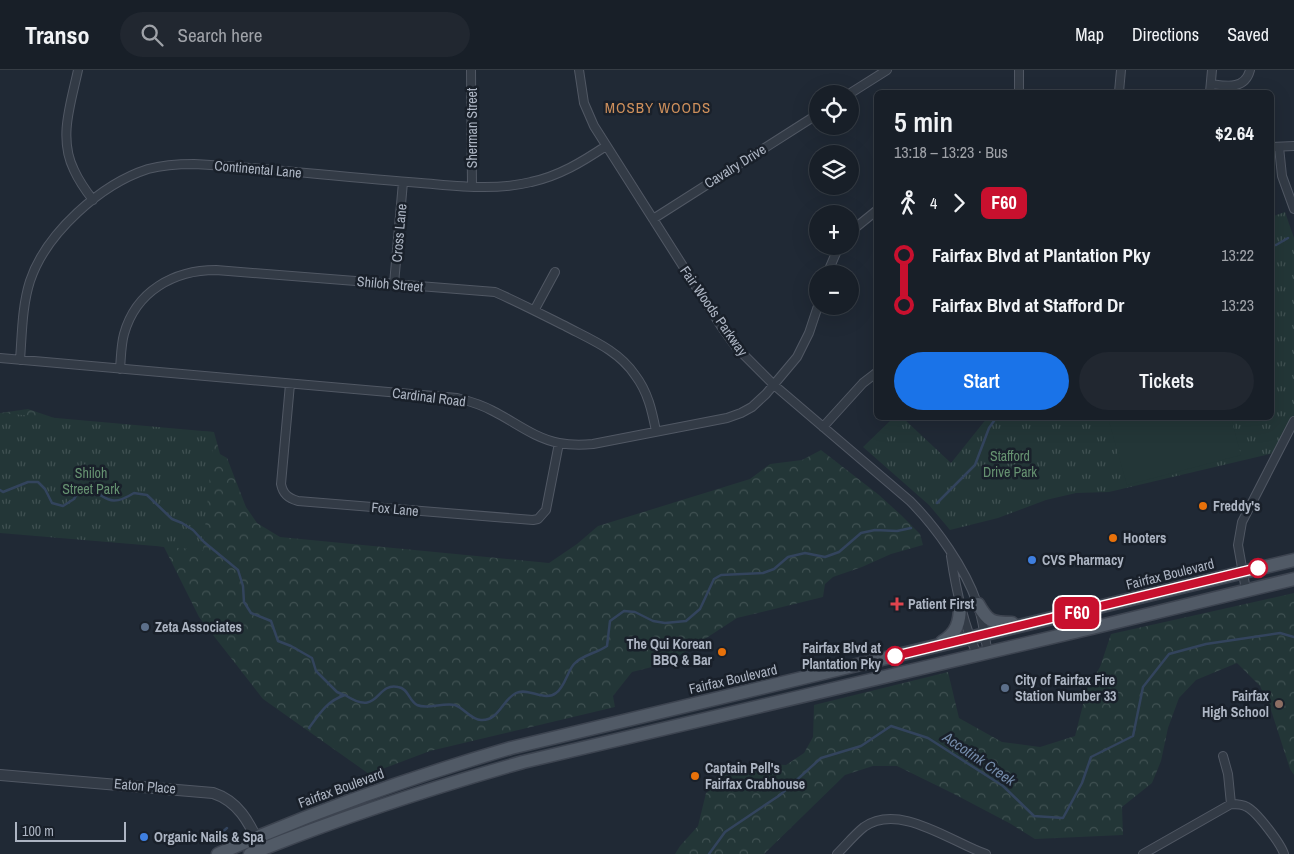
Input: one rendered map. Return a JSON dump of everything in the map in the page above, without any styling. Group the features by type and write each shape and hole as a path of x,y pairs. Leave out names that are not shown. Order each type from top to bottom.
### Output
{"main road":[{"name":"Fairfax Boulevard","path":"218,854 256,837 377,790 511,748 1294,560"},
{"path":"256,852 371,809 506,767 573,749 1096,627 1294,578"},
{"path":"978,604 985,616 995,622 1037,622"},
{"path":"936,646 951,637 956,629 960,616 960,605"}],"street":[{"path":"78,70 68,118 66,142 73,170 93,200"},
{"name":"Sherman Street","path":"471,70 472,187"},
{"name":"Fair Woods Parkway","path":"579,70 581,93 587,112 606,146 728,337 747,359 774,384 910,501 931,524 950,551 978,604 984,634 982,653"},
{"path":"859,88 887,70"},
{"path":"1019,70 1019,90"},
{"path":"1119,90 1121,70"},
{"path":"1212,70 1210,88 1238,86 1245,80 1250,70"},
{"name":"Cavalry Drive","path":"653,219 809,120"},
{"name":"Continental Lane","path":"20,360 26,298 36,266 45,249 57,233 93,200 138,173 178,164 228,166 472,187 503,187 545,178 575,166 606,146"},
{"path":"1294,146 1275,147 1282,176 1294,209"},
{"name":"Cross Lane","path":"394,284 403,182"},
{"path":"859,225 874,213"},
{"name":"Shiloh Street","path":"120,369 124,335 136,309 155,288 169,279 199,270 495,292 534,309 599,343 625,362 648,397 656,432"},
{"path":"534,309 555,272"},
{"name":"Cardinal Road","path":"0,358 438,396 465,400 493,410 533,434 559,443 593,444 734,416 752,407 796,358 804,345 815,315"},
{"path":"823,427 863,383 874,375"},
{"name":"Fox Lane","path":"290,384 281,484 285,494 298,501 533,520 546,510 559,443"},
{"path":"1246,590 1238,545 1242,522 1294,421"},
{"name":"Fair Woods Parkway","path":"950,551 960,605 970,637 982,653"},
{"path":"1222,756 1228,774 1231,804"},
{"name":"Eaton Place","path":"0,775 213,793 226,798 247,819 256,837 256,852"},
{"path":"1143,854 1231,804 1246,807 1253,812 1280,845 1284,854"},
{"path":"837,854 865,826 882,819 892,818 911,821 986,854"}],"green space":[{"name":"Stafford Drive Park","path":"1285,212 1294,238 1294,420 1278,452 1109,492 1076,493 1046,500 998,518 950,530 929,505 863,447 891,420 905,420 951,463 985,420 1274,420 1274,216"},
{"path":"28,409 72,424 214,432 220,454 227,458 246,507 257,523 280,537 549,563 577,544 598,526 750,479 770,464 802,460 821,450 879,495 901,515 920,534 923,545 891,554 833,577 825,584 823,597 737,618 668,663 632,672 613,696 615,707 430,751 369,774 263,699 199,617 164,547 129,540 0,531 0,413"},
{"name":"Shiloh Street Park","path":"0,413 214,432 203,550 0,533"},
{"path":"1109,420 1232,420 1241,455 1127,485"},
{"path":"1294,593 1294,775 1290,769 1271,710 1260,686 1237,663 1196,680 1179,698 1168,728 1161,761 1152,783 1122,807 1123,835 1035,839 1011,824 897,766 873,766 845,775 764,854 675,854 698,826 706,793 728,771 766,764 786,765 804,753 813,737 814,705 948,672 959,718 1002,742 1040,747 1075,736 1087,689 1100,667 1111,634"}],"waterway":[{"path":"1274,245 1288,238"},
{"path":"937,503 975,465 989,428 995,420"},
{"path":"0,490 3,492 28,482 38,482 45,489 52,503 63,506 74,499 81,487 90,489 111,500 124,498 134,493 147,495 172,519 193,530 204,542 238,570 243,586 244,602 251,613 271,621 278,641 312,658 316,671 337,692 344,695"},
{"path":"309,728 324,708 333,701 345,695 365,703 376,698 385,689 391,687 398,687 404,690 417,705 426,707 450,704 455,705 474,718 487,719 496,714 507,700 516,693 526,692 547,696 556,693 562,687 577,661 607,646 610,621 624,611 635,612 653,621 665,623 686,621 700,609 714,579 721,575 763,573 774,569 788,557 805,553 825,557 839,552 861,533 875,530 897,531 911,528"},
{"name":"Accotink Creek","path":"709,854 725,832 780,795 821,758 861,746 891,726 928,738 1003,786 1034,816 1063,818 1082,783 1091,757 1133,736 1143,687 1169,654 1206,644 1280,633 1294,637"},
{"path":"217,837 227,828"}],"bus line":[{"name":"F60","path":"895,656 1258,568"}],"place":[{"name":"Freddy's","path":"1203,506"},
{"name":"Hooters","path":"1113,538"},
{"name":"CVS Pharmacy","path":"1032,560"},
{"name":"Patient First","path":"897,604"},
{"name":"Zeta Associates","path":"145,627"},
{"name":"The Qui Korean BBQ & Bar","path":"722,652"},
{"name":"Fairfax Blvd at Plantation Pky","path":"895,656"},
{"name":"City of Fairfax Fire Station Number 33","path":"1005,688"},
{"name":"Fairfax High School","path":"1279,704"},
{"name":"Captain Pell's Fairfax Crabhouse","path":"695,776"},
{"name":"Organic Nails & Spa","path":"144,837"}],"district":[{"name":"MOSBY WOODS","path":"658,108"}]}
